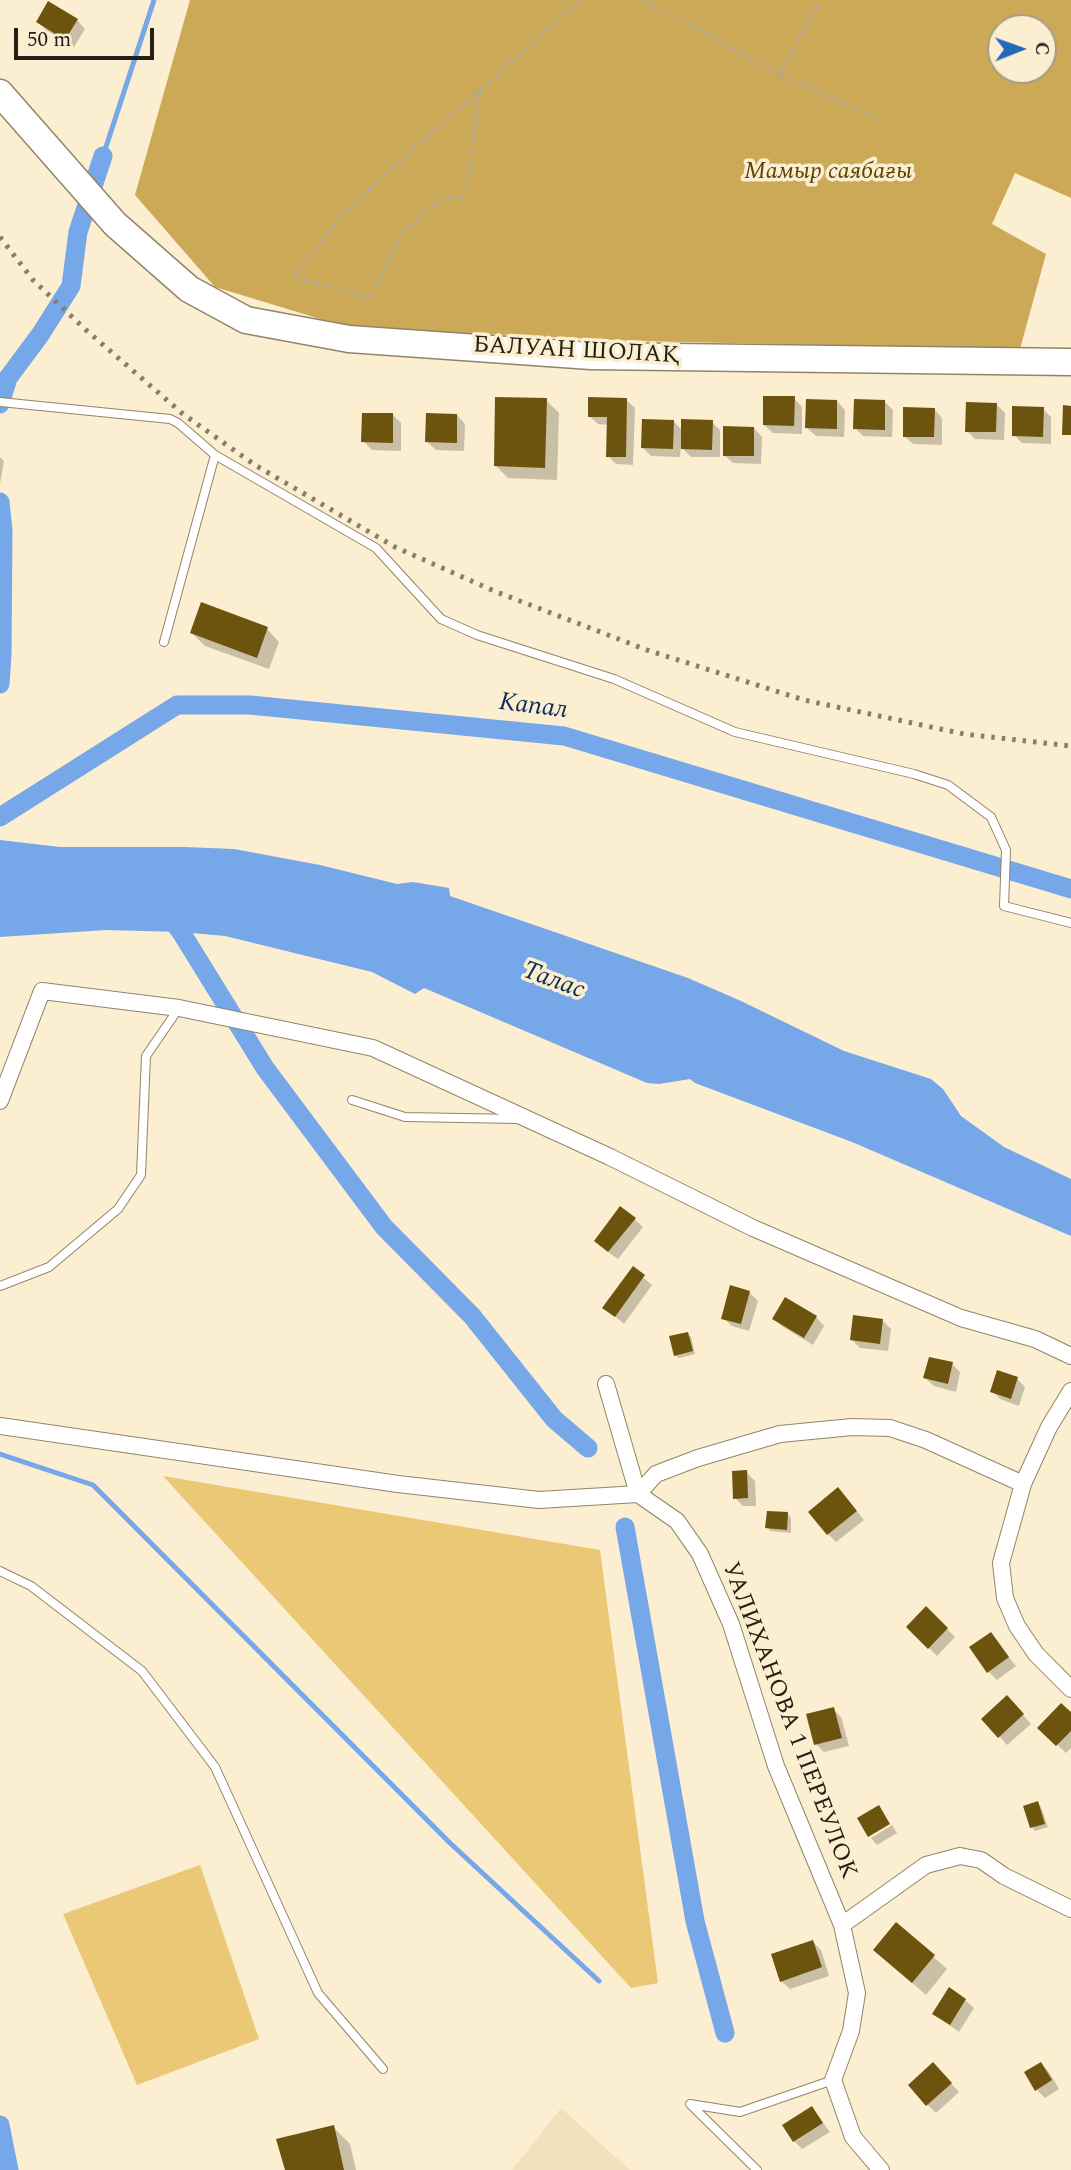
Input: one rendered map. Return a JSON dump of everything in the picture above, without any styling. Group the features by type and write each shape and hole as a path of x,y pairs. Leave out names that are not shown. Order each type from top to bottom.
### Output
{"main road":[{"name":"БАЛУАН ШОЛАҚ","path":"0,93 115,224 189,289 246,320 349,339 591,356 1071,362"}],"street":[{"path":"0,1101 42,991 179,1008 373,1048 528,1119 752,1228 961,1318 1035,1339 1071,1356"},
{"path":"606,1384 638,1494"},
{"path":"1071,1391 1049,1427 1023,1484 1001,1563 1005,1598 1017,1626 1036,1654 1071,1689"},
{"path":"0,1426 398,1484 539,1500 638,1494 656,1474 698,1458 780,1434 852,1427 890,1428 926,1440 1023,1484"},
{"name":"УАЛИХАНОВА 1 ПЕРЕУЛОК","path":"638,1494 677,1521 700,1554 731,1623 776,1766 842,1925 857,1993 851,2031 833,2080"},
{"path":"842,1925 926,1865 960,1856 981,1860 1004,1876 1071,1909"},
{"path":"833,2080 853,2137 881,2170"}],"lane":[{"path":"0,402 170,419 215,455 376,548 441,619 477,635 614,679 735,732 948,785 991,817 1006,850 1004,906 1071,923"},
{"path":"164,642 215,455"},
{"path":"0,1286 49,1267 118,1209 141,1175 146,1056 179,1008"},
{"path":"352,1100 405,1117 528,1119"},
{"path":"0,1572 32,1586 142,1671 215,1767 318,1993 383,2069"},
{"path":"757,2170 690,2104 740,2112 833,2080"}],"path":[{"path":"480,90 466,195 437,201 403,231 371,298 294,277 343,213 580,0"},
{"path":"643,0 780,74 878,119"},
{"path":"780,74 820,0"}],"shaded area":[{"path":"163,1476 600,1550 658,1983 631,1988"},
{"path":"200,1865 259,2039 137,2085 63,1914"},
{"path":"561,2108 630,2170 512,2170"}],"green space":[{"name":"Мамыр саябағы","path":"190,0 1071,0 1071,198 1015,173 992,224 1046,254 1020,349 636,341 350,328 215,287 135,195"}],"water":[{"name":"Талас","path":"0,840 60,847 234,849 320,865 397,884 413,882 449,888 450,896 688,978 844,1051 931,1079 943,1089 961,1116 1004,1147 1071,1179 1071,1236 852,1142 690,1079 659,1084 647,1083 424,988 415,994 372,972 225,936 106,930 0,937"}],"building":[{"path":"48,1 78,19 65,40 36,22"},
{"path":"763,396 795,396 794,426 763,425"},
{"path":"495,397 547,398 545,468 494,466"},
{"path":"588,397 627,398 626,457 606,457 607,417 588,417"},
{"path":"806,399 837,400 837,429 805,428"},
{"path":"854,399 885,400 885,430 853,429"},
{"path":"966,402 997,403 996,432 965,432"},
{"path":"1063,405 1071,406 1071,435 1062,435"},
{"path":"1012,406 1044,407 1043,437 1012,436"},
{"path":"903,407 935,408 934,437 903,437"},
{"path":"362,413 393,413 393,443 361,442"},
{"path":"426,413 457,414 457,443 425,442"},
{"path":"642,419 674,420 673,449 641,448"},
{"path":"681,419 713,420 712,450 681,449"},
{"path":"723,426 754,427 754,456 723,456"},
{"path":"201,602 268,627 257,658 190,633"},
{"path":"620,1206 636,1218 608,1252 594,1241"},
{"path":"633,1266 645,1275 615,1317 602,1308"},
{"path":"730,1285 750,1291 741,1324 721,1319"},
{"path":"785,1297 817,1316 804,1338 772,1319"},
{"path":"853,1315 883,1319 880,1344 850,1340"},
{"path":"688,1332 693,1351 674,1356 669,1336"},
{"path":"929,1357 953,1362 948,1384 923,1378"},
{"path":"997,1370 1018,1377 1011,1399 990,1392"},
{"path":"747,1470 748,1498 733,1499 732,1471"},
{"path":"838,1487 857,1511 827,1535 808,1512"},
{"path":"767,1511 788,1512 787,1530 765,1528"},
{"path":"926,1606 948,1628 928,1649 906,1627"},
{"path":"991,1632 1009,1657 987,1673 969,1647"},
{"path":"1007,1695 1024,1714 998,1738 981,1719"},
{"path":"1061,1703 1071,1712 1071,1731 1056,1746 1037,1728"},
{"path":"834,1707 842,1738 814,1745 806,1714"},
{"path":"1038,1801 1045,1824 1030,1828 1023,1806"},
{"path":"879,1805 890,1824 868,1837 857,1818"},
{"path":"896,1922 935,1955 912,1983 873,1950"},
{"path":"813,1940 822,1967 780,1982 771,1954"},
{"path":"949,1987 966,1999 950,2025 932,2014"},
{"path":"933,2062 952,2083 926,2106 908,2085"},
{"path":"1041,2062 1052,2080 1035,2091 1024,2072"},
{"path":"812,2106 823,2123 793,2142 782,2125"},
{"path":"334,2125 344,2170 285,2170 276,2139"}],"waterway":[{"path":"103,156 154,0"},
{"path":"0,404 8,378 40,335 71,286 78,232 103,156"},
{"path":"0,502 3,531 0,684"},
{"name":"Капал","path":"0,817 177,705 250,705 564,736 1071,889"},
{"path":"167,913 265,1068 384,1227 472,1316 554,1419 588,1448"},
{"path":"0,1454 93,1485 450,1843 599,1981"},
{"path":"625,1527 695,1921 725,2033"},
{"path":"0,2125 9,2170"}],"railway":[{"path":"0,237 33,280 183,414 255,465 395,547 494,591 647,650 804,700 964,734 1071,746"}]}
